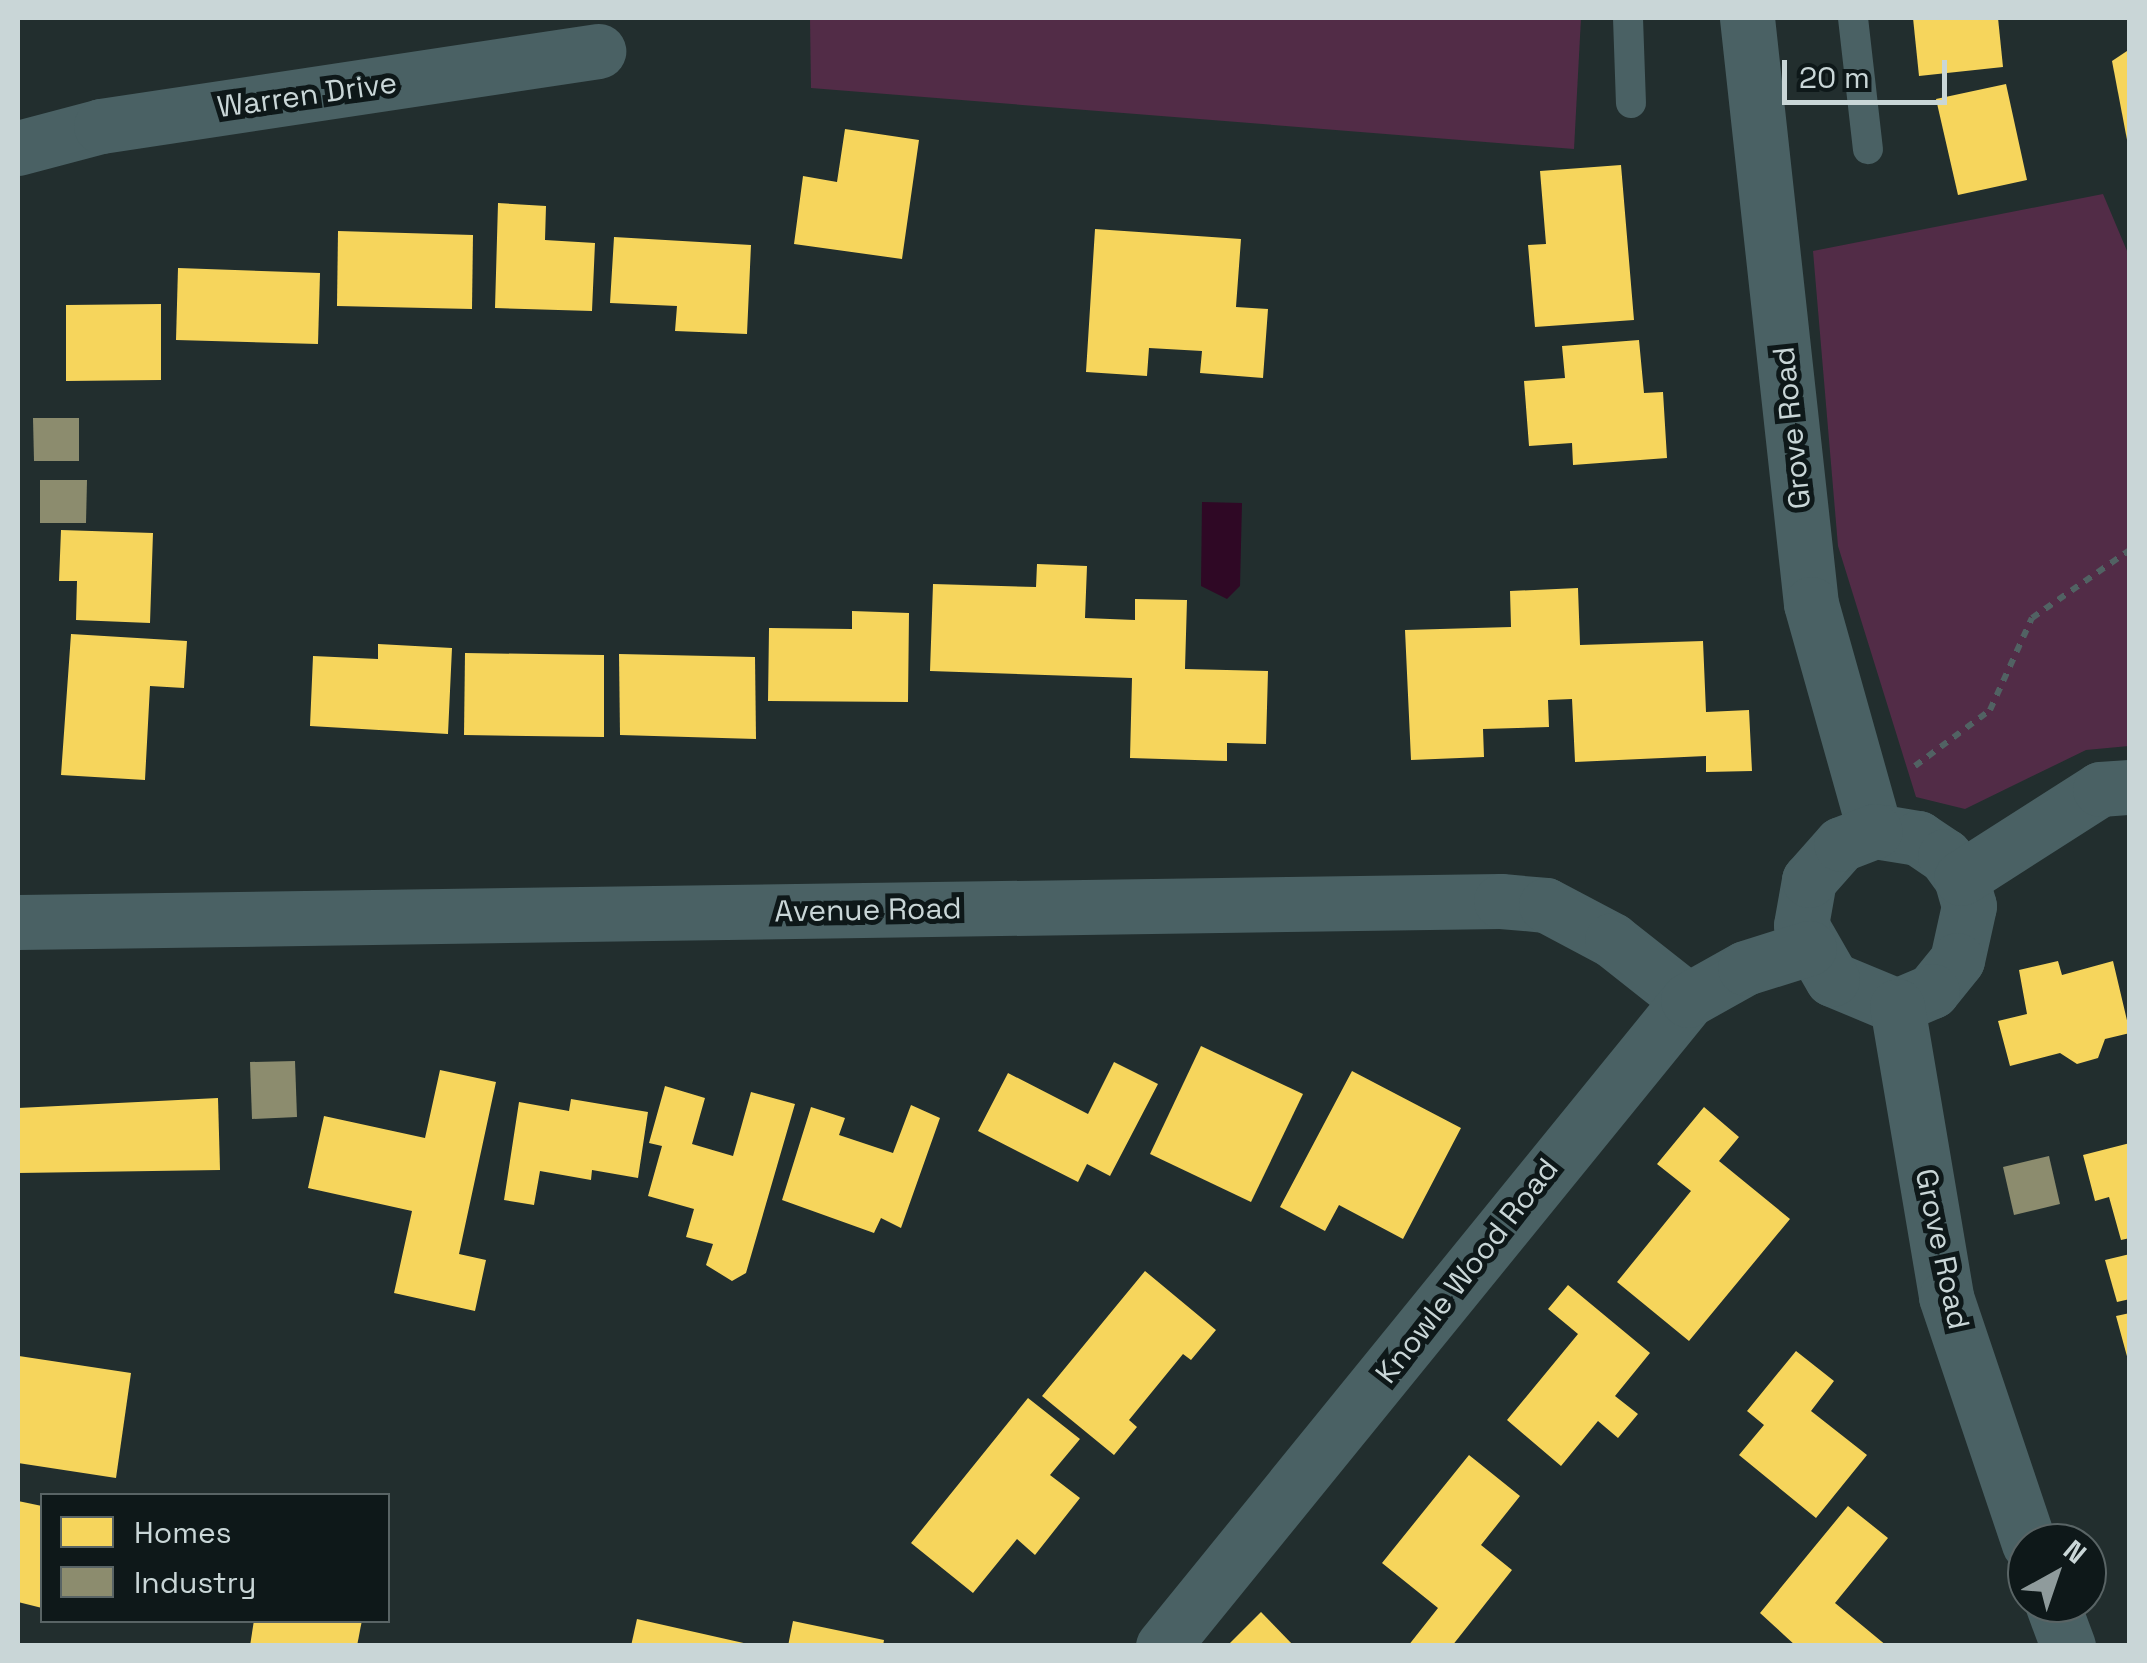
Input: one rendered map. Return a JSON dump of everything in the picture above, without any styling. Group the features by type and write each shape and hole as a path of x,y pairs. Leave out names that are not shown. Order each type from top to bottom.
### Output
{"street":[{"name":"Grove Road","path":"1747,18 1811,604 1871,817"},
{"name":"Warren Drive","path":"18,148 101,126 598,52"},
{"path":"1962,878 2100,789 2130,787"},
{"path":"1871,817 1918,838 1962,878 1968,906 1956,960 1932,991 1897,1006 1832,979 1809,948 1801,925 1809,880 1871,817"},
{"name":"Avenue Road","path":"18,922 1501,901 1546,905 1612,940 1688,1000"},
{"name":"Knowle Wood Road","path":"1164,1646 1688,1000 1745,968 1809,948"},
{"name":"Grove Road","path":"1897,1006 1946,1297 2022,1523"}],"lane":[{"path":"1628,18 1630,103"},
{"path":"1853,18 1868,149"}],"path":[{"path":"1871,817 1990,710 2032,618 2130,550"}],"shaded area":[{"path":"810,18 1581,18 1574,149 811,88"},
{"path":"2103,194 2130,258 2129,746 2086,750 1965,809 1916,797 1838,546 1813,251"},
{"path":"1202,502 1242,503 1240,586 1227,599 1201,586"}],"building: Homes":[{"path":"1913,18 1998,18 2003,67 1919,76"},
{"path":"2130,49 2130,145 2128,145 2112,61"},
{"path":"2006,84 2027,180 1958,195 1936,99"},
{"path":"845,129 919,140 902,259 794,244 803,176 837,182"},
{"path":"1621,165 1634,320 1535,327 1528,245 1546,244 1540,171"},
{"path":"498,203 546,206 545,240 595,243 592,311 495,308"},
{"path":"1095,229 1241,239 1236,307 1268,309 1263,378 1200,373 1202,351 1149,348 1147,376 1086,372"},
{"path":"338,231 473,235 472,309 337,306"},
{"path":"614,237 751,245 747,334 675,331 677,306 610,303"},
{"path":"178,268 320,273 318,344 176,340"},
{"path":"161,304 161,380 66,381 66,305"},
{"path":"1639,340 1644,393 1663,392 1667,458 1573,465 1572,443 1529,446 1524,381 1565,378 1562,346"},
{"path":"61,530 153,533 150,623 76,620 77,581 59,581"},
{"path":"1037,564 1087,566 1085,618 1135,620 1135,599 1187,600 1185,669 1268,671 1266,744 1227,743 1227,761 1130,758 1132,678 930,671 933,584 1036,587"},
{"path":"1578,588 1580,645 1703,641 1706,712 1749,710 1752,771 1706,772 1706,756 1575,762 1572,699 1548,700 1549,727 1483,729 1484,757 1411,760 1405,630 1511,627 1510,591"},
{"path":"852,611 909,613 908,702 768,701 769,628 852,629"},
{"path":"71,634 187,641 184,688 150,686 145,780 61,775"},
{"path":"378,644 452,648 448,734 310,726 313,656 378,659"},
{"path":"465,653 604,655 604,737 464,735"},
{"path":"619,654 755,657 756,739 620,735"},
{"path":"2058,961 2062,975 2113,961 2130,1033 2105,1039 2098,1058 2077,1064 2060,1053 2010,1066 1998,1021 2027,1014 2019,970"},
{"path":"1201,1046 1303,1094 1251,1202 1150,1154"},
{"path":"1114,1062 1158,1084 1110,1176 1087,1164 1078,1182 978,1131 1008,1073 1088,1114"},
{"path":"440,1070 496,1082 459,1254 486,1260 475,1311 394,1293 412,1211 308,1188 324,1116 425,1138"},
{"path":"1352,1071 1461,1128 1403,1239 1339,1205 1325,1231 1280,1207"},
{"path":"665,1086 705,1098 692,1144 733,1156 751,1092 795,1104 746,1273 732,1281 706,1265 713,1244 686,1237 694,1209 648,1196 662,1146 649,1143"},
{"path":"218,1098 220,1170 18,1173 18,1108"},
{"path":"571,1099 648,1112 638,1178 592,1170 591,1180 540,1171 534,1205 504,1200 519,1102 569,1111"},
{"path":"911,1105 940,1118 901,1228 881,1218 874,1233 782,1200 811,1107 845,1118 839,1135 893,1153"},
{"path":"1704,1107 1739,1137 1719,1161 1790,1219 1689,1341 1617,1282 1691,1191 1657,1164"},
{"path":"2130,1143 2130,1238 2121,1240 2109,1197 2095,1201 2083,1155"},
{"path":"2130,1254 2130,1299 2117,1302 2105,1260"},
{"path":"1145,1271 1216,1330 1191,1360 1183,1354 1129,1420 1137,1427 1114,1455 1042,1396"},
{"path":"1568,1285 1650,1353 1615,1396 1638,1414 1618,1438 1598,1421 1561,1466 1507,1420 1578,1334 1548,1309"},
{"path":"2130,1313 2130,1360 2128,1360 2116,1316"},
{"path":"1796,1351 1834,1381 1811,1411 1867,1455 1816,1518 1739,1455 1764,1425 1747,1411"},
{"path":"19,1356 131,1373 116,1478 18,1463"},
{"path":"1028,1398 1080,1439 1050,1475 1080,1498 1035,1555 1017,1539 973,1593 911,1543"},
{"path":"1469,1455 1520,1496 1481,1545 1512,1570 1452,1646 1408,1646 1438,1608 1382,1563"},
{"path":"18,1501 40,1506 40,1608 18,1602"},
{"path":"1848,1506 1888,1538 1835,1603 1887,1646 1796,1646 1760,1613"},
{"path":"1261,1612 1294,1646 1227,1646"},
{"path":"637,1619 748,1644 748,1646 631,1646"},
{"path":"793,1621 884,1640 883,1646 788,1646"},
{"path":"254,1623 361,1623 357,1646 250,1646"}],"building: Industry":[{"path":"33,418 79,418 79,461 34,461"},
{"path":"40,480 87,480 86,523 40,523"},
{"path":"295,1061 297,1117 252,1119 250,1062"},
{"path":"2049,1156 2060,1204 2014,1215 2003,1167"}]}
